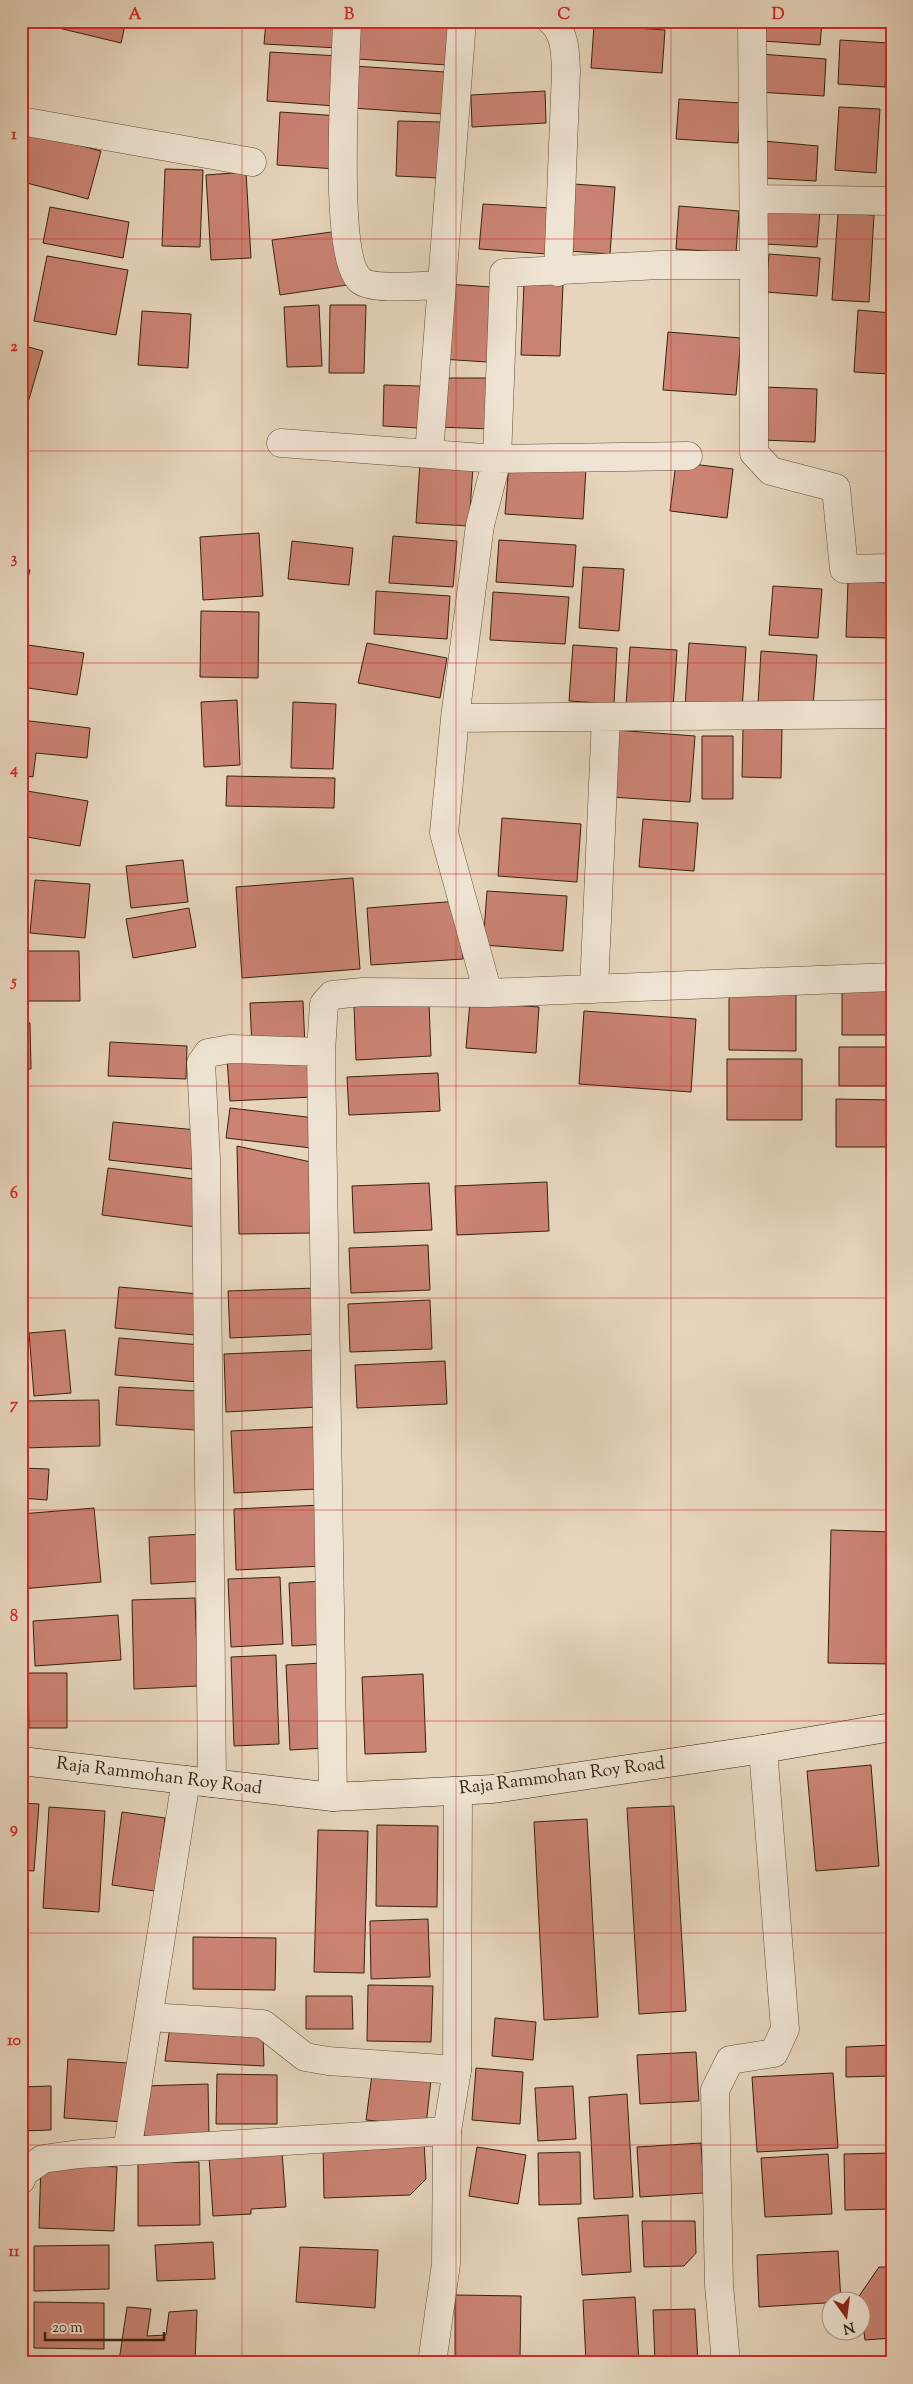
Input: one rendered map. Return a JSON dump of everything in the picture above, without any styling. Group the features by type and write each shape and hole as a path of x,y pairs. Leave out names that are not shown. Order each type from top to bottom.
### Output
{"street":[{"path":"348,21 342,209 346,246 352,269 361,281 374,285 442,285"},
{"path":"428,454 462,21"},
{"path":"551,21 559,28 565,45 566,72 558,272"},
{"path":"752,21 754,453 771,470 836,488 844,569 892,568"},
{"path":"21,121 252,162"},
{"path":"754,199 892,201"},
{"path":"488,993 444,833 455,718 480,526 496,459 504,274 660,265 754,265"},
{"path":"281,443 496,459 688,456"},
{"path":"455,718 892,714"},
{"path":"594,989 606,717"},
{"path":"332,1797 321,1052 324,1004 332,995 363,992 488,993 892,977"},
{"path":"127,2151 148,2016 199,1782 206,1160 201,1063 208,1053 230,1049 321,1052"},
{"name":"Raja Rammohan Roy Road","path":"21,1761 332,1797 493,1789 763,1749 892,1726"},
{"path":"726,2363 719,2285 715,2090 730,2060 774,2052 785,2029 763,1749"},
{"path":"432,2363 446,2264 447,2131 457,2070 458,1791"},
{"path":"148,2016 262,2024 305,2057 328,2061 457,2070"},
{"path":"21,2180 23,2173 43,2159 79,2154 447,2131"}],"building":[{"path":"38,21 126,21 121,43 38,23"},
{"path":"266,21 340,21 338,48 264,44"},
{"path":"360,21 450,21 447,65 357,59"},
{"path":"764,21 822,21 820,45 763,41"},
{"path":"594,25 665,30 662,73 591,68"},
{"path":"840,40 888,43 885,87 838,84"},
{"path":"270,52 339,56 335,106 267,101"},
{"path":"760,54 826,59 824,96 757,92"},
{"path":"354,66 445,72 443,114 351,108"},
{"path":"545,91 546,123 472,127 471,95"},
{"path":"679,99 741,103 738,143 676,139"},
{"path":"839,107 880,109 876,173 835,170"},
{"path":"280,112 340,116 336,169 277,165"},
{"path":"398,121 442,122 440,178 396,176"},
{"path":"21,130 101,151 88,199 23,182 21,189"},
{"path":"764,141 818,146 816,181 762,178"},
{"path":"165,169 203,170 200,247 162,246"},
{"path":"246,172 251,258 211,260 206,175"},
{"path":"574,184 615,187 610,254 569,251"},
{"path":"483,204 551,208 547,254 479,249"},
{"path":"679,206 739,211 736,253 676,249"},
{"path":"50,207 129,222 123,258 43,243"},
{"path":"768,207 820,211 817,247 765,244"},
{"path":"838,213 874,215 869,302 832,300"},
{"path":"339,231 347,285 280,295 272,240"},
{"path":"769,254 820,258 817,296 766,292"},
{"path":"47,256 128,270 116,335 34,321"},
{"path":"524,282 563,284 560,356 521,355"},
{"path":"447,284 492,287 487,362 441,359"},
{"path":"319,305 322,366 287,367 284,307"},
{"path":"330,305 366,305 364,373 329,373"},
{"path":"858,310 892,313 889,374 854,372"},
{"path":"142,311 191,314 188,368 138,365"},
{"path":"668,332 741,338 736,395 663,390"},
{"path":"21,345 43,351 23,420 21,419"},
{"path":"442,378 491,378 490,429 438,427"},
{"path":"384,385 420,386 419,428 383,426"},
{"path":"764,387 817,389 815,442 761,440"},
{"path":"420,462 473,466 469,526 416,523"},
{"path":"676,462 733,469 727,518 670,511"},
{"path":"509,463 586,468 583,519 505,514"},
{"path":"259,533 263,596 203,600 200,537"},
{"path":"393,536 457,541 453,587 389,583"},
{"path":"499,540 576,545 573,587 496,582"},
{"path":"292,541 353,548 349,585 288,579"},
{"path":"583,567 624,569 619,631 579,628"},
{"path":"21,568 30,570 21,607"},
{"path":"848,581 889,583 888,638 846,637"},
{"path":"773,586 822,589 818,638 769,635"},
{"path":"376,591 450,596 447,639 374,634"},
{"path":"493,592 569,597 565,644 490,640"},
{"path":"201,611 259,612 258,678 200,677"},
{"path":"367,643 447,658 440,698 358,683"},
{"path":"689,643 746,647 742,711 685,707"},
{"path":"21,644 84,653 77,695 21,687"},
{"path":"573,645 617,648 614,704 569,701"},
{"path":"630,647 677,650 673,708 626,705"},
{"path":"761,651 817,655 813,707 758,704"},
{"path":"237,700 240,765 204,767 201,702"},
{"path":"293,702 336,704 333,769 291,768"},
{"path":"21,720 90,728 87,758 36,753 33,777 21,775"},
{"path":"743,729 782,729 781,778 742,777"},
{"path":"615,730 695,736 690,802 610,797"},
{"path":"702,736 733,736 733,799 702,799"},
{"path":"227,776 335,778 334,808 226,806"},
{"path":"21,790 88,801 80,846 21,836"},
{"path":"502,818 581,824 577,882 498,876"},
{"path":"643,819 698,823 694,871 639,867"},
{"path":"21,849 28,850 21,889"},
{"path":"183,860 188,902 131,908 126,866"},
{"path":"353,878 360,969 242,978 236,887"},
{"path":"35,880 90,884 85,938 30,933"},
{"path":"487,891 567,896 563,951 483,945"},
{"path":"459,901 463,959 371,965 367,908"},
{"path":"189,908 196,947 133,958 126,919"},
{"path":"21,951 79,951 80,1001 21,1001"},
{"path":"729,986 796,987 796,1051 729,1050"},
{"path":"842,986 892,986 892,1035 842,1035"},
{"path":"303,1001 305,1046 252,1048 250,1003"},
{"path":"429,1002 431,1056 356,1060 354,1005"},
{"path":"470,1002 539,1007 536,1053 466,1048"},
{"path":"584,1011 696,1019 691,1092 579,1084"},
{"path":"21,1023 30,1023 31,1069 21,1069"},
{"path":"110,1042 187,1046 186,1079 108,1076"},
{"path":"839,1047 892,1047 892,1086 839,1086"},
{"path":"312,1056 313,1097 230,1101 227,1059"},
{"path":"727,1059 802,1059 802,1120 727,1120"},
{"path":"438,1073 440,1111 349,1115 347,1077"},
{"path":"836,1099 892,1100 892,1147 836,1147"},
{"path":"230,1108 315,1118 311,1148 226,1138"},
{"path":"113,1122 197,1130 192,1169 109,1160"},
{"path":"237,1146 311,1162 313,1233 239,1234"},
{"path":"108,1168 202,1180 196,1227 102,1215"},
{"path":"547,1182 549,1231 457,1235 455,1186"},
{"path":"429,1183 432,1230 354,1233 352,1186"},
{"path":"428,1245 430,1290 351,1293 349,1248"},
{"path":"119,1287 199,1294 195,1335 115,1328"},
{"path":"316,1288 318,1334 230,1338 228,1291"},
{"path":"430,1300 432,1349 350,1352 348,1304"},
{"path":"21,1329 23,1329 23,1386 21,1386"},
{"path":"65,1330 71,1393 34,1396 29,1333"},
{"path":"119,1338 201,1345 198,1382 115,1375"},
{"path":"317,1350 319,1407 226,1412 224,1354"},
{"path":"445,1361 447,1404 357,1408 355,1365"},
{"path":"119,1387 198,1391 196,1430 116,1425"},
{"path":"99,1400 100,1446 21,1448 21,1401"},
{"path":"315,1427 317,1489 234,1493 231,1431"},
{"path":"21,1468 49,1469 47,1500 21,1498"},
{"path":"321,1505 323,1566 236,1570 234,1509"},
{"path":"94,1508 101,1582 21,1589 21,1514"},
{"path":"831,1530 892,1532 892,1664 828,1663"},
{"path":"204,1534 206,1581 151,1584 149,1537"},
{"path":"280,1577 283,1644 231,1647 228,1579"},
{"path":"325,1581 328,1644 292,1646 289,1583"},
{"path":"195,1598 198,1686 134,1689 132,1600"},
{"path":"118,1615 121,1660 35,1666 33,1621"},
{"path":"276,1655 279,1744 234,1746 231,1657"},
{"path":"322,1663 325,1748 290,1750 286,1665"},
{"path":"28,1673 67,1673 67,1728 29,1728"},
{"path":"423,1674 426,1752 365,1754 362,1677"},
{"path":"871,1765 879,1866 816,1871 807,1771"},
{"path":"21,1803 39,1804 34,1871 21,1870"},
{"path":"674,1806 686,2011 639,2014 627,1808"},
{"path":"49,1807 105,1811 99,1912 43,1908"},
{"path":"122,1812 165,1818 155,1891 112,1885"},
{"path":"587,1819 598,2017 544,2020 534,1822"},
{"path":"377,1825 438,1826 437,1907 376,1906"},
{"path":"318,1830 368,1831 364,1973 314,1972"},
{"path":"428,1919 430,1977 371,1979 370,1921"},
{"path":"193,1937 276,1938 275,1990 193,1989"},
{"path":"368,1985 433,1986 431,2042 367,2041"},
{"path":"306,1996 352,1996 353,2029 306,2029"},
{"path":"495,2018 536,2022 533,2060 492,2056"},
{"path":"170,2027 263,2037 264,2066 165,2061"},
{"path":"892,2045 892,2076 846,2077 846,2047"},
{"path":"696,2052 699,2101 640,2104 637,2055"},
{"path":"68,2059 128,2063 124,2122 64,2118"},
{"path":"373,2067 432,2070 426,2126 366,2120"},
{"path":"476,2068 523,2072 520,2124 472,2120"},
{"path":"833,2073 838,2148 757,2152 752,2077"},
{"path":"217,2074 277,2075 277,2124 216,2124"},
{"path":"208,2084 209,2134 144,2136 143,2086"},
{"path":"51,2086 51,2130 21,2131 21,2087"},
{"path":"573,2086 576,2139 538,2141 535,2088"},
{"path":"627,2094 633,2197 594,2199 589,2097"},
{"path":"424,2140 426,2179 410,2195 324,2198 323,2144"},
{"path":"701,2143 704,2193 640,2197 637,2147"},
{"path":"477,2147 526,2155 518,2204 469,2196"},
{"path":"282,2151 286,2207 251,2209 251,2214 213,2216 209,2156"},
{"path":"580,2152 581,2204 539,2205 538,2153"},
{"path":"892,2153 892,2209 845,2210 844,2154"},
{"path":"828,2154 832,2214 765,2217 761,2158"},
{"path":"199,2162 200,2225 138,2226 138,2163"},
{"path":"41,2163 117,2167 114,2231 39,2228"},
{"path":"628,2215 631,2272 582,2275 578,2218"},
{"path":"642,2221 695,2221 696,2253 684,2266 644,2267"},
{"path":"213,2242 215,2279 157,2281 155,2245"},
{"path":"109,2245 109,2289 34,2291 34,2246"},
{"path":"300,2247 378,2250 375,2308 296,2302"},
{"path":"838,2251 840,2292 820,2292 820,2303 759,2307 757,2255"},
{"path":"879,2267 892,2267 892,2338 870,2340 870,2292 862,2292"},
{"path":"455,2295 521,2296 520,2359 455,2358"},
{"path":"635,2297 639,2363 586,2363 583,2300"},
{"path":"34,2302 104,2303 104,2349 34,2348"},
{"path":"127,2307 151,2309 147,2336 166,2335 169,2312 197,2310 195,2363 119,2361"},
{"path":"695,2309 698,2363 655,2363 653,2310"}]}
